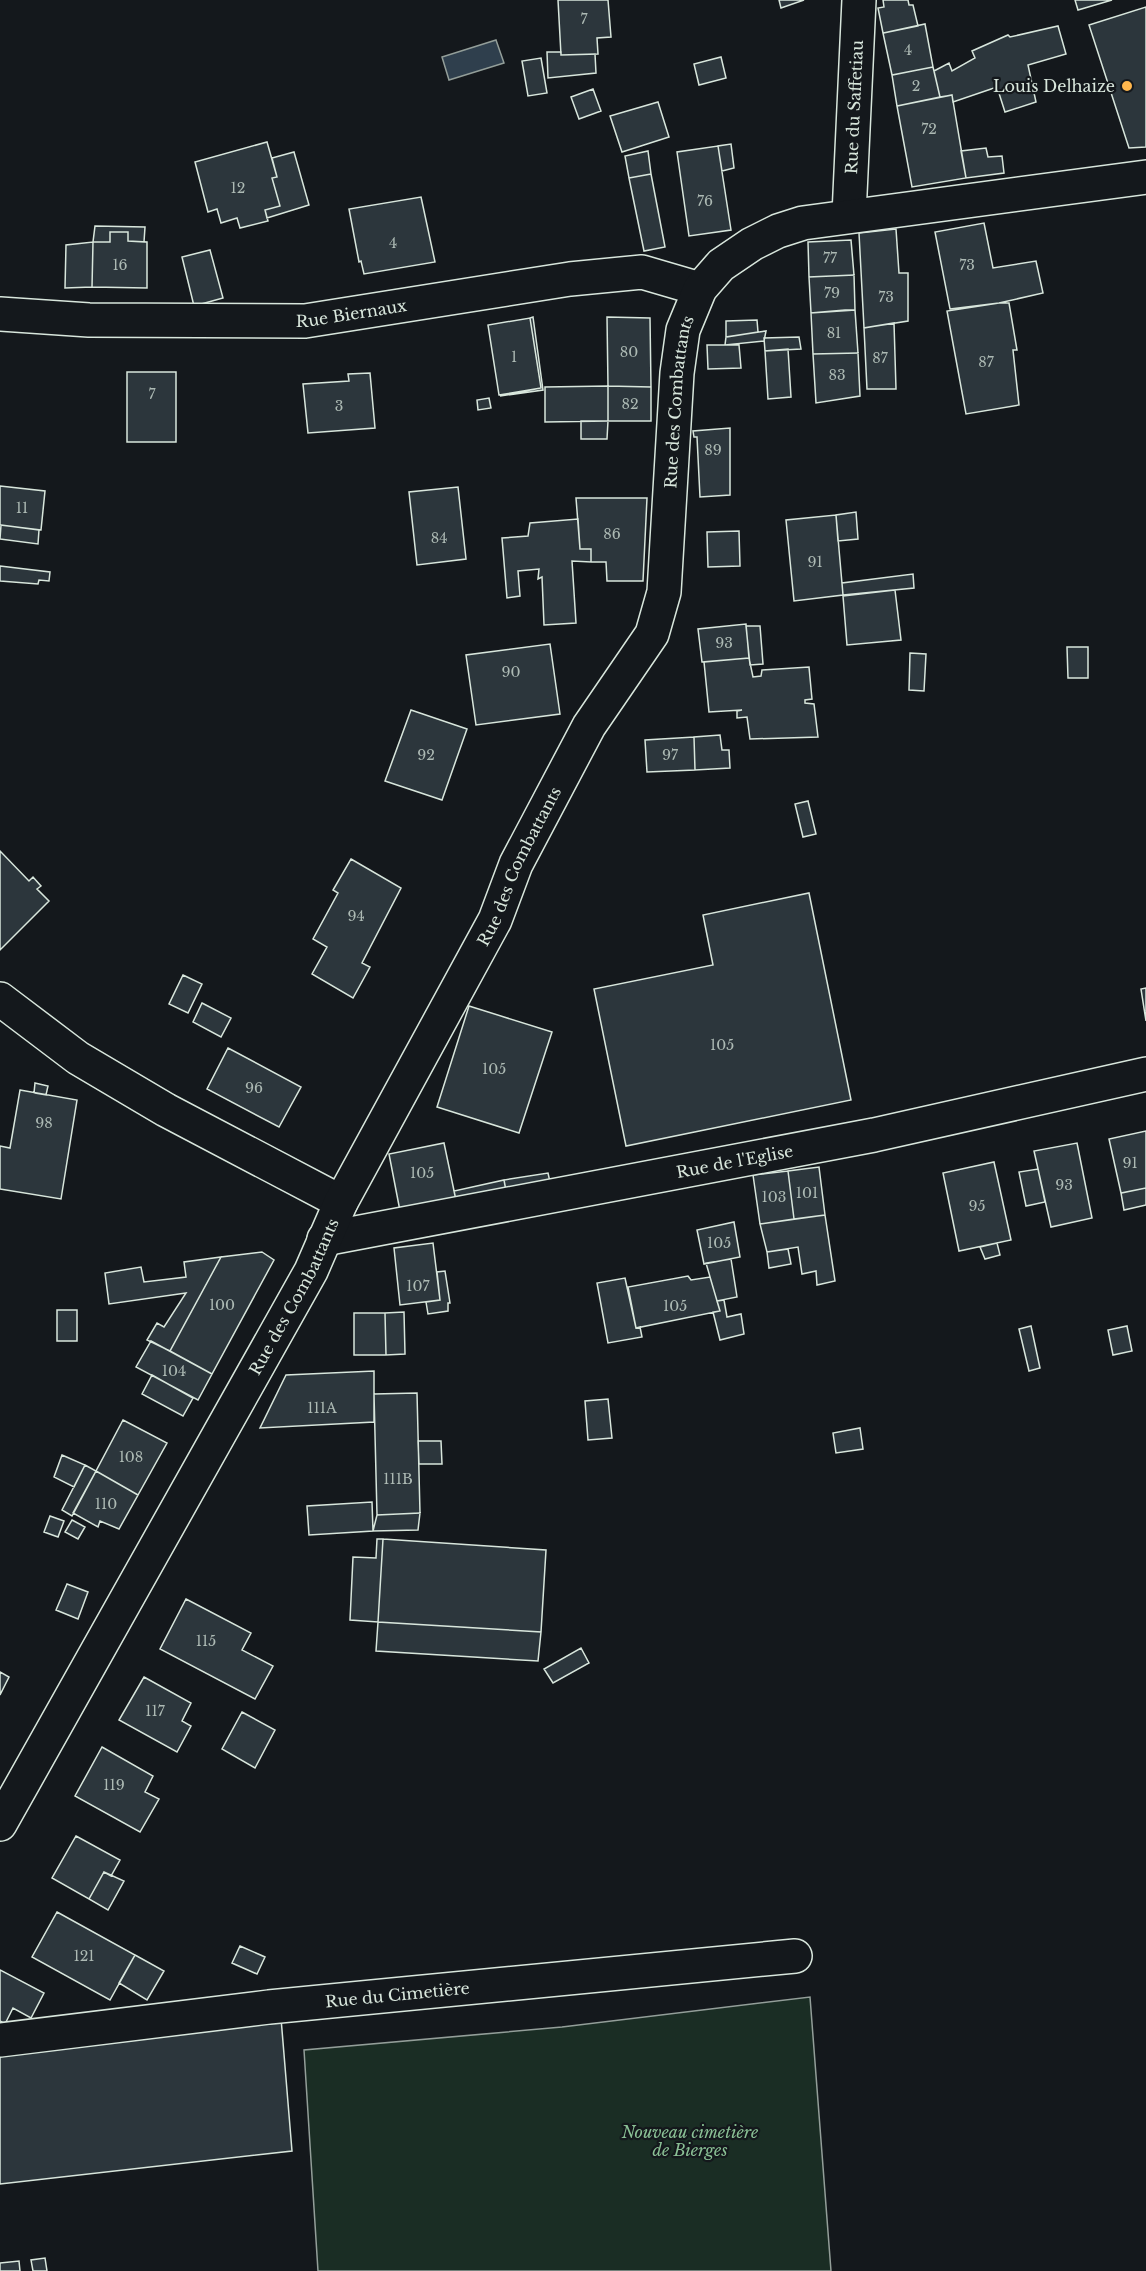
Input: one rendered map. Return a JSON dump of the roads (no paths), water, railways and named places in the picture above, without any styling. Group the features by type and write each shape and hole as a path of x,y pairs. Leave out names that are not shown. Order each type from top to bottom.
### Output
{"street":[{"name":"Rue du Saffetiau","path":"849,215 859,0"},
{"name":"Rue des Combattants","path":"4,1807 311,1271 341,1202 495,920 516,864 589,726 652,634 664,592 678,374 683,330 700,290 722,266 752,244 778,231 803,223 849,215 1146,177"},
{"name":"Rue Biernaux","path":"0,314 89,320 305,321 570,279 642,272 700,290"},
{"path":"0,999 88,1064 166,1110 341,1202"},
{"name":"Rue de l'Eglise","path":"324,1239 874,1135 1146,1074"},
{"name":"Rue du Cimetière","path":"0,2040 280,2006 795,1956"}],"water":[{"path":"496,40 504,63 449,80 442,57"}],"place":[{"name":"Louis Delhaize","path":"1127,86"}],"park label":[{"name":"Nouveau cimetière de Bierges","path":"690,2141"}]}
